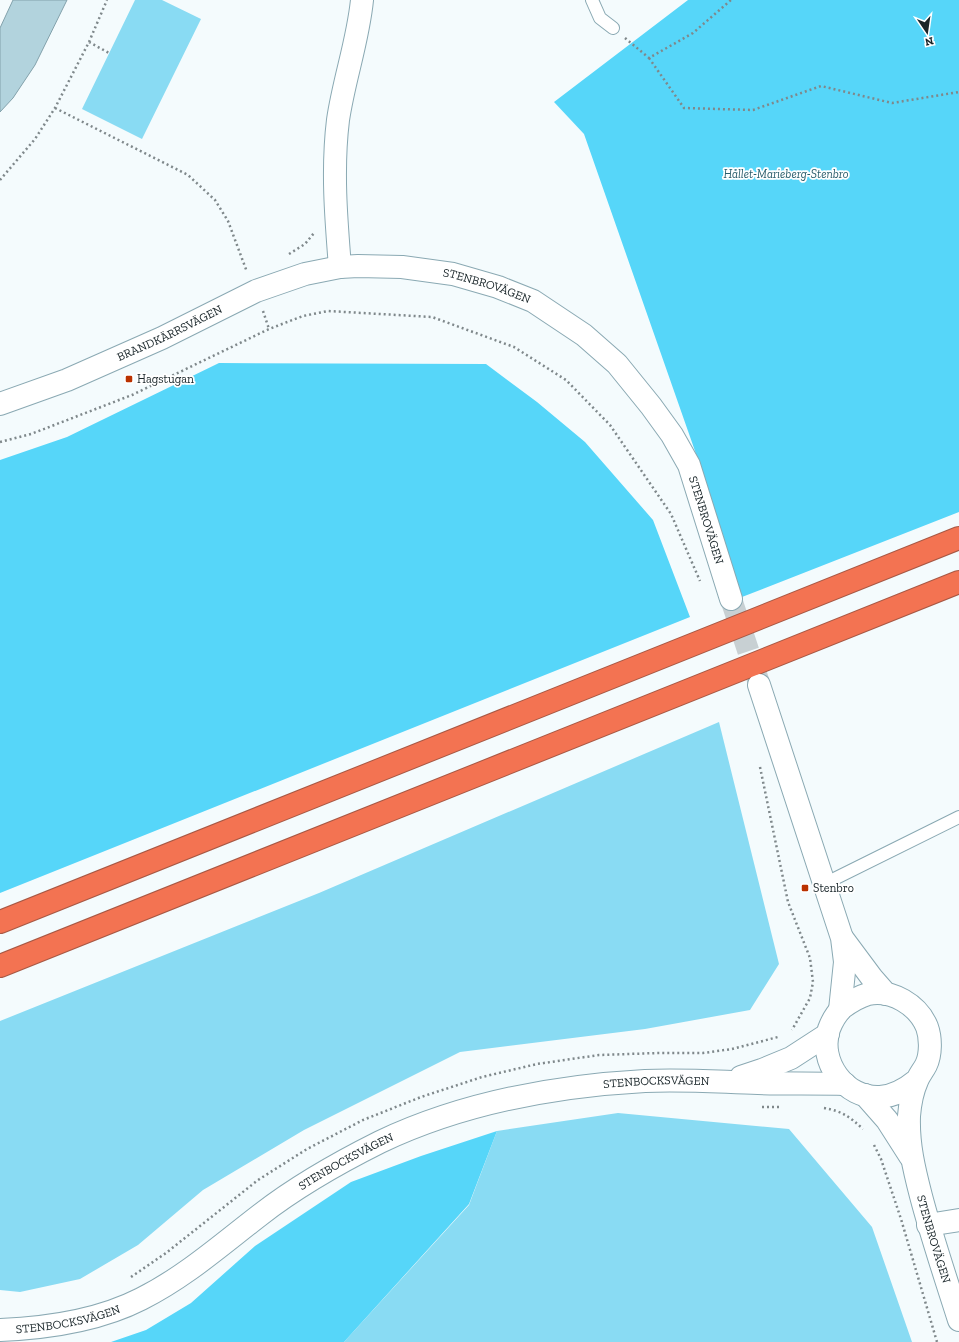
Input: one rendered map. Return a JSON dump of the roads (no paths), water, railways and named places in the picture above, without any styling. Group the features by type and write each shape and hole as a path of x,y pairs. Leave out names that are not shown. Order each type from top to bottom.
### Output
{"highway":[{"path":"0,922 959,538"},
{"path":"0,966 959,582"}],"street":[{"path":"340,266 335,183 335,152 338,119 360,20 362,0"},
{"name":"BRANDKÄRRSVÄGEN","path":"0,404 68,380 162,338 198,319 251,281 305,274 340,266"},
{"name":"STENBROVÄGEN","path":"340,266 402,267 453,274 476,280 533,301 584,335 617,364 651,406 672,435 689,465 731,599"},
{"name":"STENBROVÄGEN","path":"759,685 842,938 845,962 840,1010"},
{"name":"STENBROVÄGEN","path":"842,938 886,994"},
{"name":"STENBROVÄGEN","path":"917,1080 906,1089 893,1095 879,1097 865,1095 851,1089 839,1079 830,1065 826,1050 828,1034 832,1021 840,1010 853,1000 869,994 886,994 903,1000 918,1011 927,1027 930,1045 927,1064 917,1080 911,1100 909,1117 911,1157 928,1225 959,1320"},
{"name":"STENBOCKSVÄGEN","path":"726,1081 762,1070 791,1058 828,1034"},
{"name":"STENBOCKSVÄGEN","path":"0,1330 34,1329 75,1322 105,1314 140,1300 175,1280 261,1214 315,1176 381,1142 438,1118 497,1101 571,1087 646,1081 726,1081 845,1084"},
{"name":"STENBROVÄGEN","path":"865,1095 887,1120 911,1157"},
{"path":"928,1225 959,1220"}],"lane":[{"path":"592,0 600,18 613,28"},
{"path":"824,884 959,817"}],"tunnel":[{"path":"731,599 759,683"}],"place":[{"name":"Hagstugan","path":"129,379"},
{"name":"Stenbro","path":"805,888"}],"park label":[{"name":"Hållet-Marieberg-Stenbro","path":"786,174"}]}
